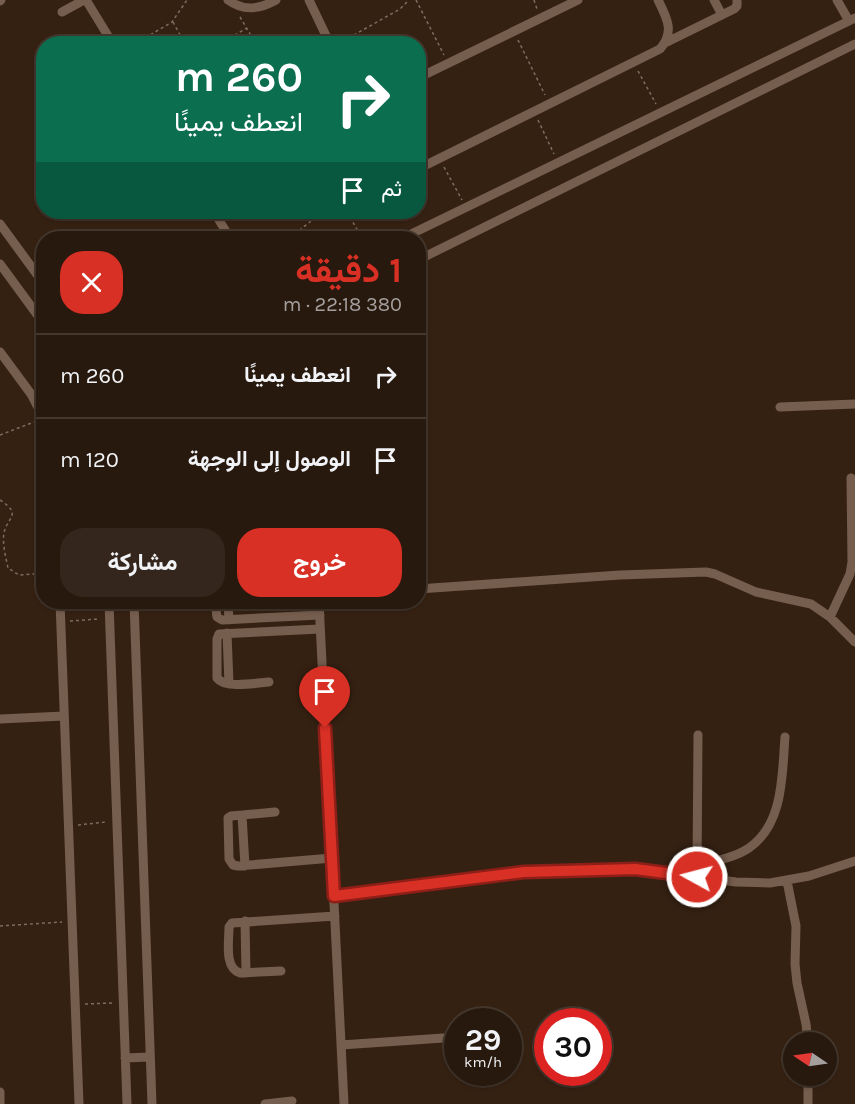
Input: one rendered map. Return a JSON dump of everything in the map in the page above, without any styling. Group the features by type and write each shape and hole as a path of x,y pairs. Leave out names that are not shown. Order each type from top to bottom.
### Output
{"street":[{"path":"62,12 85,0 108,36"},
{"path":"230,2 244,8 257,8 276,0"},
{"path":"309,0 326,36"},
{"path":"426,74 578,0"},
{"path":"426,166 660,49 665,42 669,27 658,0"},
{"path":"714,0 722,15"},
{"path":"665,42 722,15 737,6 737,0"},
{"path":"417,231 852,19 837,0"},
{"path":"426,256 855,44"},
{"path":"0,224 36,273"},
{"path":"0,264 36,313"},
{"path":"0,352 36,404"},
{"path":"780,407 855,404"},
{"path":"830,617 850,574 852,562 851,478"},
{"path":"426,588 620,575 706,572 756,592 811,604 830,617 855,642"},
{"path":"60,609 79,1104"},
{"path":"109,609 127,1104"},
{"path":"134,609 152,1104"},
{"path":"216,609 217,617 222,620 312,609"},
{"path":"228,609 229,620"},
{"path":"319,609 344,1104"},
{"path":"269,682 222,684 217,678 217,639 222,633 320,628"},
{"path":"0,719 64,716"},
{"path":"697,877 698,735"},
{"path":"697,866 734,855 750,847 766,830 778,805 785,737"},
{"path":"275,812 229,817 227,822 229,859 233,865 245,866 332,858"},
{"path":"242,815 245,866"},
{"path":"334,896 524,872 635,869 756,883 787,881 855,861"},
{"path":"787,881 796,926 796,983 807,1032"},
{"path":"282,971 237,973 230,965 229,927 235,921 335,916"},
{"path":"245,921 246,973"},
{"path":"341,1045 444,1038"},
{"path":"125,1059 149,1057"},
{"path":"807,1104 808,1086"},
{"path":"0,1092 0,1104"},
{"path":"265,1104 291,1101"}],"path":[{"path":"148,36 172,21 187,0"},
{"path":"352,36 400,9 409,0"},
{"path":"416,0 448,63"},
{"path":"230,2 252,36"},
{"path":"172,21 180,36"},
{"path":"233,36 247,28"},
{"path":"514,31 549,104"},
{"path":"634,62 660,113"},
{"path":"534,112 558,163"},
{"path":"440,159 466,207"},
{"path":"299,231 313,219"},
{"path":"0,435 36,421"},
{"path":"0,500 8,504 11,509 11,521 4,532 8,568 19,575 36,574"},
{"path":"61,622 109,618"},
{"path":"69,826 116,822"},
{"path":"0,926 72,921"},
{"path":"75,1005 123,1003"}],"route":[{"path":"325,728 334,896 524,872 635,869 697,877"}]}
